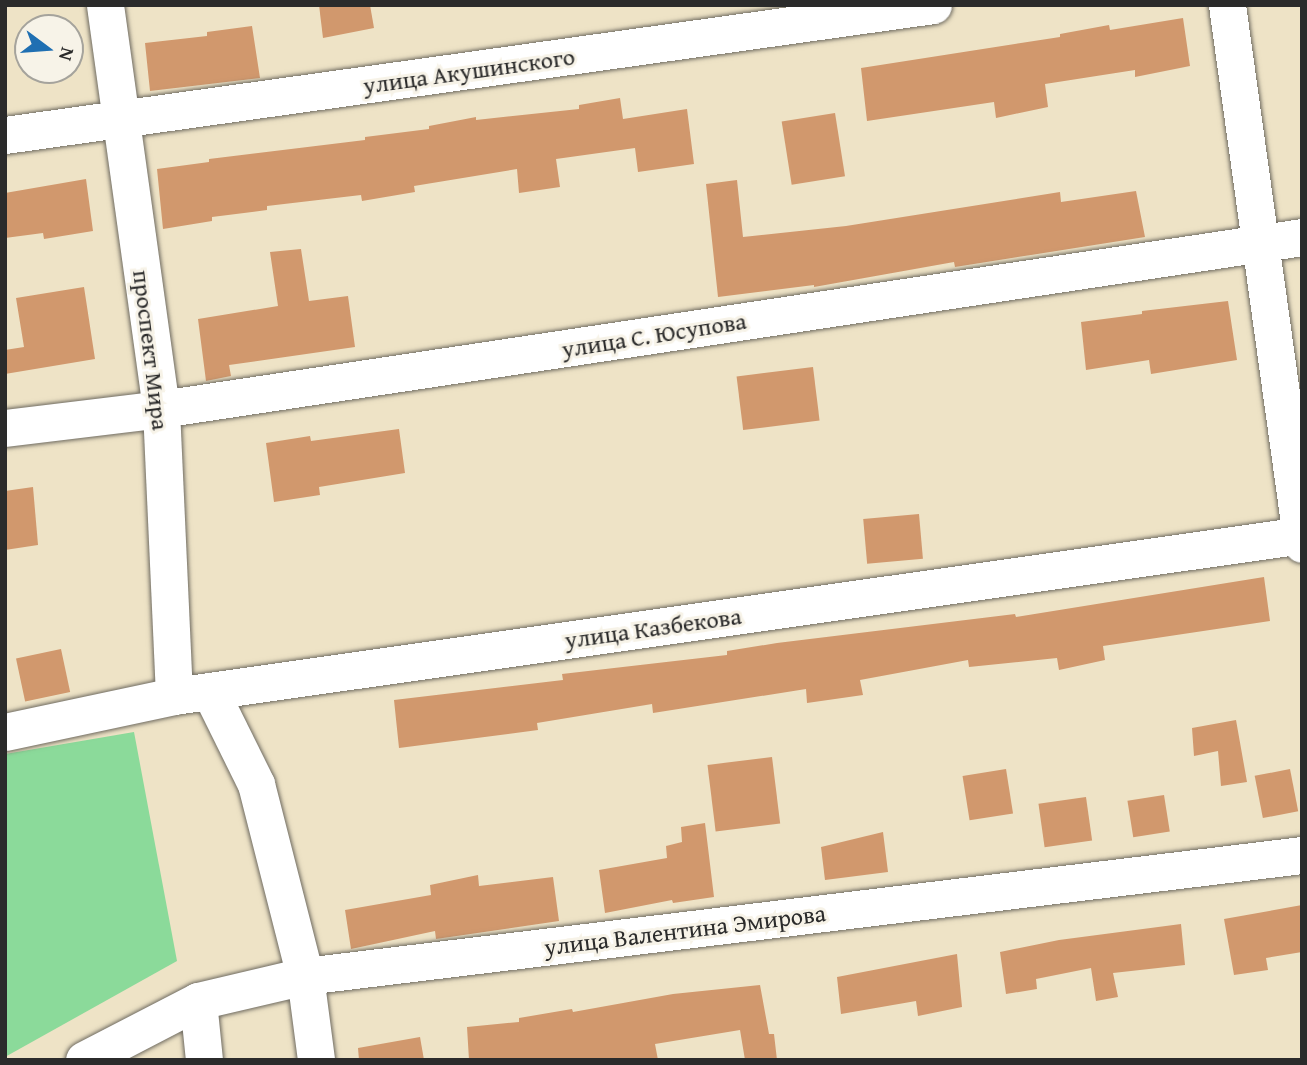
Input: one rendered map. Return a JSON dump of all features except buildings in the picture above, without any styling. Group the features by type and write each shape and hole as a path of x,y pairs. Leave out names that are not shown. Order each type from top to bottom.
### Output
{"street":[{"name":"проспект Мира","path":"105,5 161,410 192,694"},
{"name":"улица Акушинского","path":"5,135 933,5"},
{"path":"1227,5 1301,538"},
{"name":"улица С. Юсупова","path":"5,428 161,410 1302,237"},
{"name":"улица Казбекова","path":"5,732 192,694 1301,538"},
{"path":"192,694 256,784 305,976 316,1060"},
{"name":"улица Валентина Эмирова","path":"84,1060 198,1001 305,976 1302,855"},
{"path":"198,1001 204,1060"}],"green space":[{"path":"134,732 177,961 5,1057 5,754"}]}
